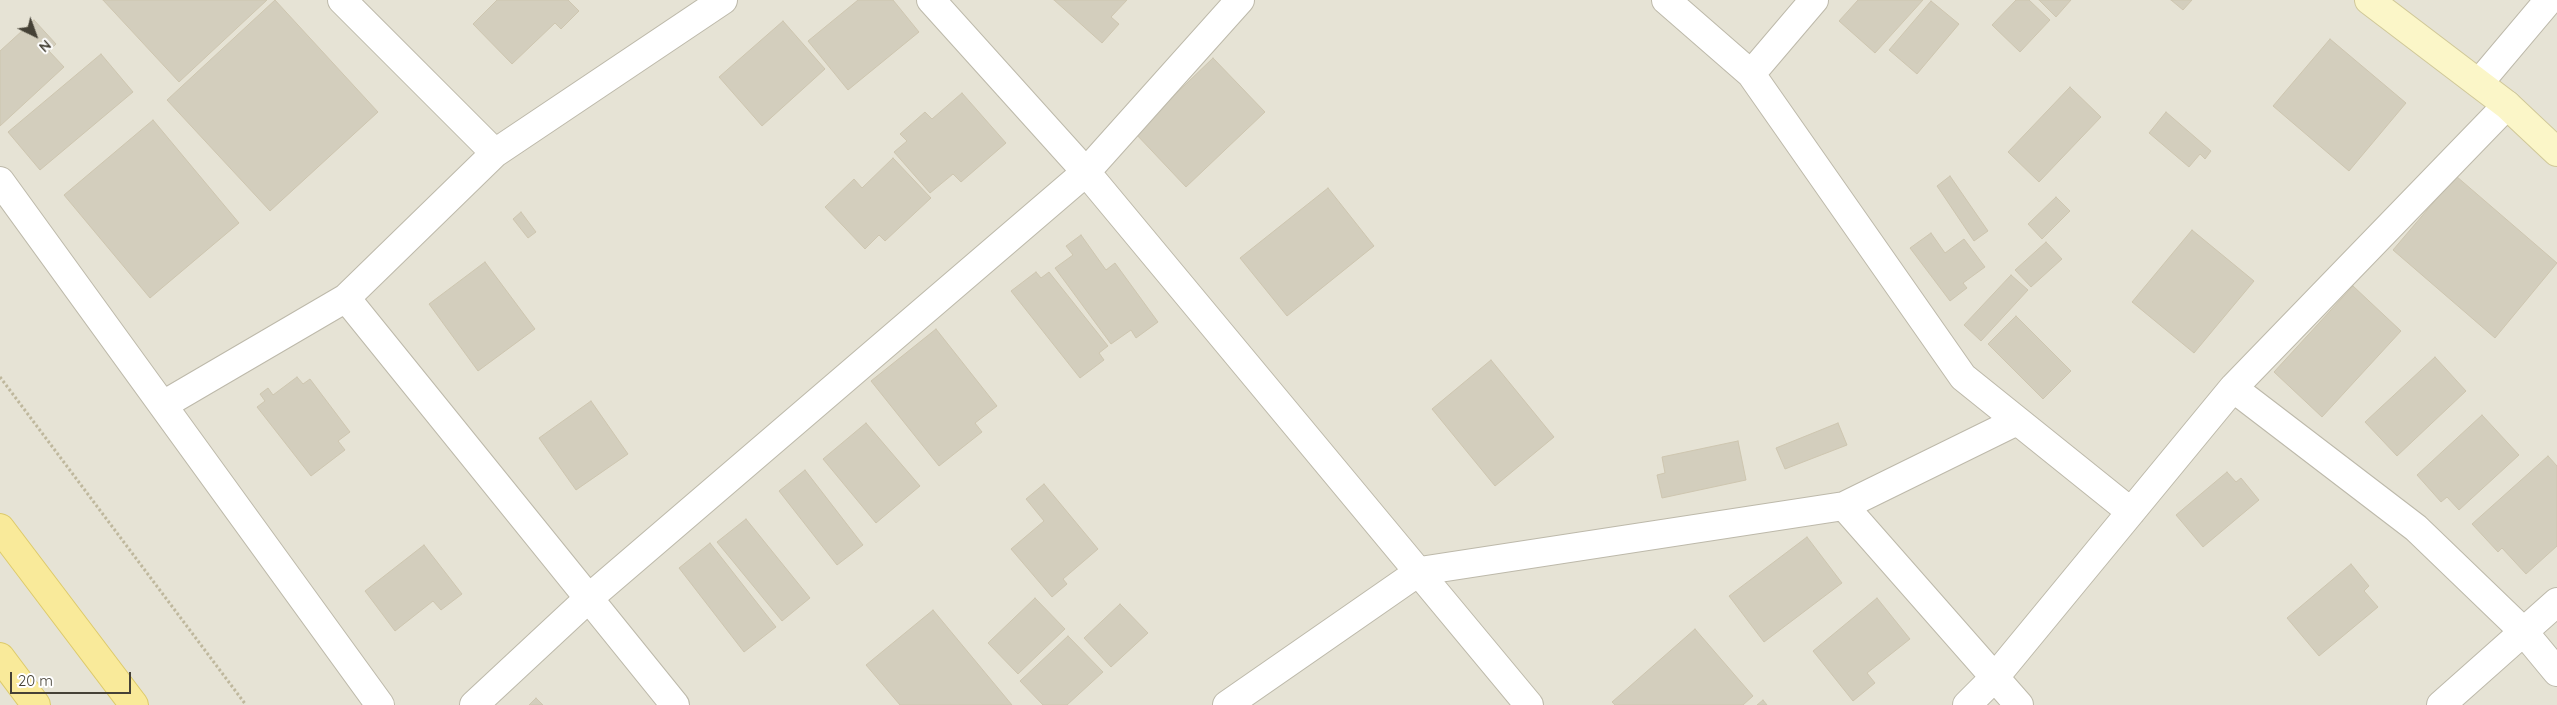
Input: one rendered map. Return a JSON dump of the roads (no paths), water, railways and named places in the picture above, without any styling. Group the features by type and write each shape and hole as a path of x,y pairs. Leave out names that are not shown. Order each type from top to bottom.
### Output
{"main road":[{"path":"0,528 134,705"},
{"path":"0,656 36,705"}],"street":[{"path":"342,0 495,153"},
{"path":"163,405 346,298 495,153 724,0"},
{"path":"931,0 1086,172 1530,705"},
{"path":"474,705 590,598 1086,172 1240,0"},
{"path":"1666,0 1751,74 1963,377 2131,512"},
{"path":"1751,74 1814,0"},
{"path":"2369,0 2507,105 2557,152"},
{"path":"2479,84 2548,0"},
{"path":"1968,705 1995,677 2232,388 2507,105"},
{"path":"0,181 380,705"},
{"path":"346,298 675,705"},
{"path":"2232,388 2416,528 2523,631 2557,672"},
{"path":"1227,705 1420,571 1844,506 2017,421"},
{"path":"1844,506 2019,705"},
{"path":"2441,705 2557,602"}]}
